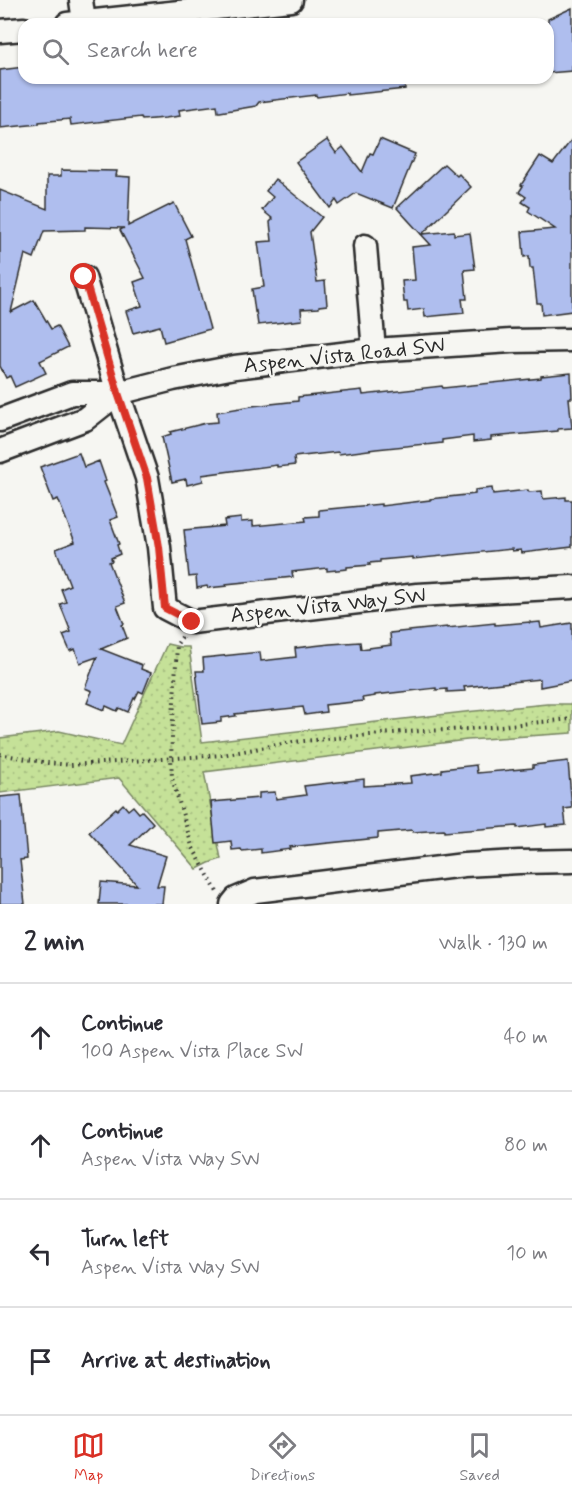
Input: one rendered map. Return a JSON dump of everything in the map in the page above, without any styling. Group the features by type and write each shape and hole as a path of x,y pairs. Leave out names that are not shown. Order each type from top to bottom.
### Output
{"street":[{"path":"77,15 291,0"},
{"path":"0,31 18,30"},
{"path":"365,246 374,350"},
{"path":"84,277 118,393 147,478 159,547 165,608 192,622"},
{"name":"Aspen Vista Road SW","path":"0,420 72,393 118,393 172,378 235,367 374,350 512,341 572,340"},
{"name":"Aspen Vista Road SW","path":"0,452 85,419 118,393"},
{"name":"Aspen Vista Way SW","path":"192,622 417,595 572,587"},
{"path":"226,900 236,899 255,891 464,865 572,861"}],"path":[{"path":"192,622 177,644 172,778 192,846 226,900"},
{"path":"0,754 71,765 222,755 293,742 572,719"}],"green space":[{"path":"167,644 189,647 202,742 547,704 572,704 572,733 467,740 204,772 221,859 197,869 119,778 0,793 0,738 59,731 121,745"}],"building":[{"path":"572,8 572,71 554,72 554,18 550,18"},
{"path":"18,68 18,84 405,84 405,89 347,95 347,93 317,97 316,95 259,102 256,106 220,112 218,112 217,105 179,110 180,116 165,118 142,120 141,117 71,125 70,119 0,128 0,70"},
{"path":"380,139 415,154 393,208 356,193 339,205 336,200 330,208 296,162 327,140 336,153 343,147 362,172 370,153 373,154"},
{"path":"572,139 572,311 542,315 541,303 537,303 533,268 530,268 529,256 524,257 522,232 555,229 528,211 530,207 522,202 526,197 519,192 540,156 553,164"},
{"path":"444,164 457,176 459,174 471,187 422,234 454,231 454,235 470,233 475,269 464,270 467,299 462,299 464,313 425,317 424,309 408,311 407,302 404,302 402,281 415,280 412,247 431,245 397,208"},
{"path":"61,170 117,171 116,176 130,177 128,226 174,203 191,236 185,239 210,329 164,342 160,326 133,333 126,311 142,306 134,282 145,278 120,230 124,228 85,227 85,230 44,231 34,258 25,254 11,312 34,300 51,329 57,326 68,347 40,361 46,373 15,387 10,376 6,378 0,366 0,190 47,209 47,176 61,176"},
{"path":"275,179 322,217 310,232 317,282 325,281 327,305 301,309 302,320 258,325 252,289 264,287 258,242 272,241 270,222 273,219 262,210 273,197 266,191"},
{"path":"571,373 572,398 569,398 572,428 558,429 558,431 491,437 491,440 473,442 473,436 425,445 294,457 295,465 277,467 277,465 202,475 203,481 187,485 186,479 172,482 162,437 171,434 170,432 218,422 217,412 298,401 298,397 362,390 363,395 442,386 443,388"},
{"path":"79,453 84,467 99,461 106,481 104,482 118,517 110,520 119,544 117,545 120,554 111,558 112,561 109,562 125,603 117,606 127,638 101,649 142,665 141,669 151,673 143,693 139,691 128,712 119,708 117,711 106,706 104,710 87,703 92,691 85,688 97,657 80,663 75,649 70,651 63,635 71,632 60,604 66,602 61,589 70,585 56,549 75,542 58,499 53,501 40,467"},
{"path":"492,488 493,494 528,490 529,492 542,491 543,499 566,497 566,500 572,500 572,547 522,553 521,550 512,551 512,549 380,560 380,562 369,563 370,565 347,567 347,569 327,571 327,568 292,572 293,577 208,588 207,586 197,588 196,576 189,577 184,530 225,526 224,520 241,518 241,522 253,521 253,526 306,521 305,517 319,516 319,510 430,500 475,494 475,490"},
{"path":"540,622 541,628 572,623 572,681 540,687 540,679 464,687 465,691 447,692 447,689 436,690 436,688 375,695 362,698 363,701 325,705 326,712 305,715 303,707 235,714 236,716 221,718 221,722 202,724 196,671 204,671 203,658 260,652 261,661 296,657 295,648 360,642 361,649 391,645 390,633"},
{"path":"568,761 572,808 564,809 566,825 546,827 546,824 444,832 444,830 413,832 412,830 378,833 378,838 290,847 291,849 261,853 261,849 232,850 231,841 215,843 211,802 259,798 259,793 275,792 276,799 306,795 304,786 364,779 364,786 411,783 410,776 476,765 477,773 533,768 533,765"},
{"path":"21,795 27,859 20,860 25,904 0,904 0,797"},
{"path":"123,804 128,810 133,806 139,813 142,811 153,823 130,845 166,856 157,886 164,886 162,904 99,904 101,882 137,885 89,832"}],"route":[{"path":"84,277 118,393 147,478 159,547 165,608 192,622"}]}
